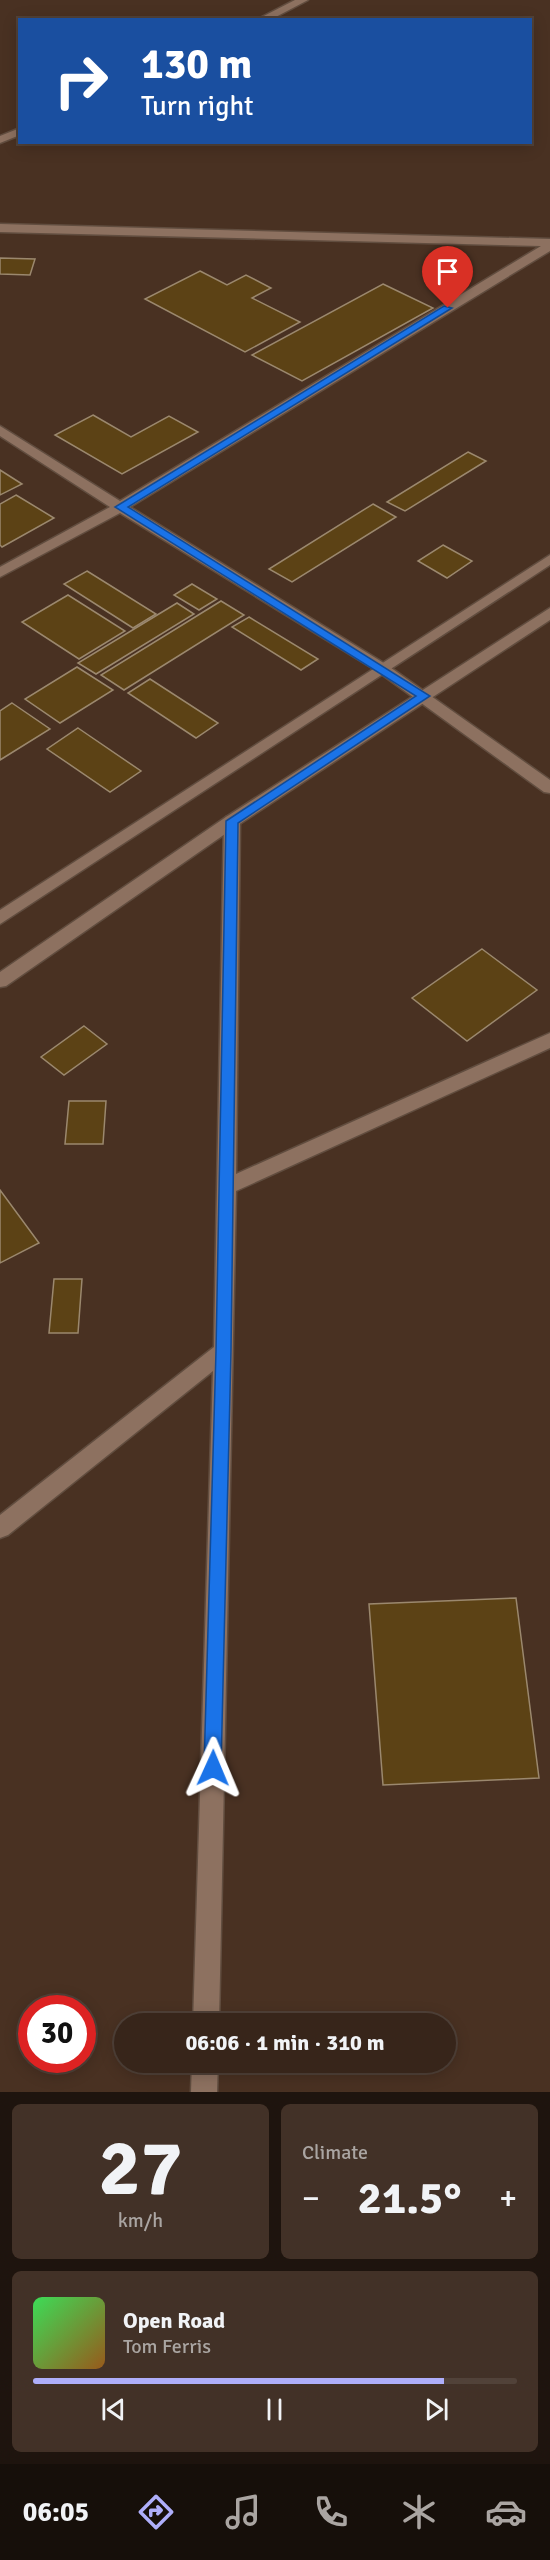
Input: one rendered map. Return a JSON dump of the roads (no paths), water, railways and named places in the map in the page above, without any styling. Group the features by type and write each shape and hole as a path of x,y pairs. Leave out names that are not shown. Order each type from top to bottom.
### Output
{"street":[{"path":"265,18 303,0"},
{"path":"0,140 18,132"},
{"path":"0,228 550,244"},
{"path":"0,573 120,507 550,244"},
{"path":"0,430 424,696 550,788"},
{"path":"0,918 550,559"},
{"path":"0,981 232,821 550,613"},
{"path":"206,2013 224,1351 232,821"},
{"path":"226,1187 550,1040"},
{"path":"0,1528 224,1351"},
{"path":"204,2092 205,2073"}]}
